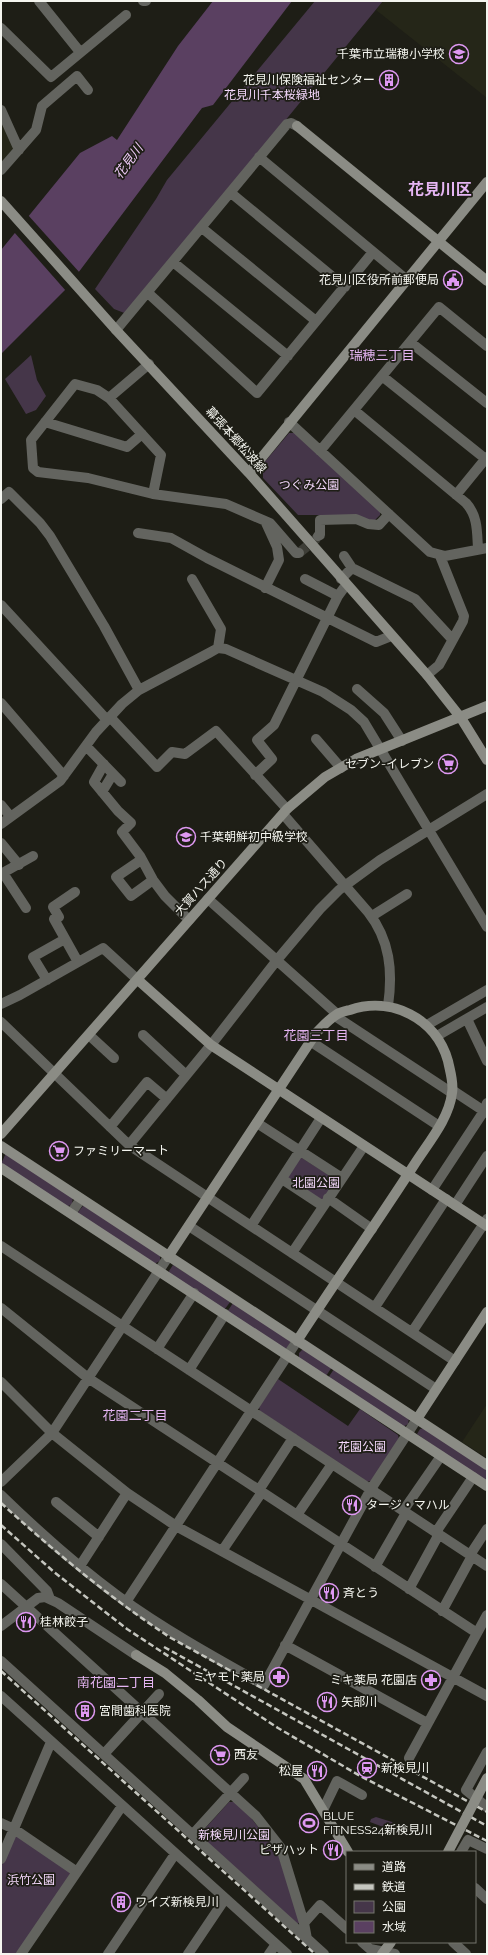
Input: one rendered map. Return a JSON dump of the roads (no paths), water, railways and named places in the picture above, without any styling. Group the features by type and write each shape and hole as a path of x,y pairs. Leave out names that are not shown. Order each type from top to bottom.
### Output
{"street":[{"path":"39,1 80,52"},
{"path":"51,77 126,15"},
{"path":"1,28 51,77 66,85"},
{"path":"1,170 36,130 42,106 77,76 88,90"},
{"path":"1,110 19,150"},
{"path":"116,330 231,193 259,157 287,124 291,123 298,126 487,281"},
{"path":"259,157 407,280"},
{"path":"249,473 289,422 487,182"},
{"path":"231,193 345,287"},
{"name":"幕張本郷松波線","path":"1,201 116,330 249,473 343,582 427,675 460,718 487,760"},
{"path":"202,228 316,321"},
{"path":"148,293 257,393 373,252"},
{"path":"173,262 288,356"},
{"path":"320,451 439,307 487,346"},
{"path":"410,342 487,403"},
{"path":"109,398 149,364"},
{"path":"382,376 486,459 456,494"},
{"path":"153,494 161,455 109,398 96,390 75,384 31,440 33,468 38,472 88,478 153,494 226,504 270,523 296,553 299,552"},
{"path":"289,422 430,552 440,556 452,555 483,548 472,510 456,494 354,410"},
{"path":"44,422 127,447 142,434"},
{"path":"1,499 9,492 40,523 50,536 104,626 140,690"},
{"path":"318,536 320,534 320,520 356,519 368,524 379,525 389,514"},
{"path":"265,521 277,547 279,560 265,588"},
{"path":"138,533 171,538 265,588 376,642 391,636"},
{"path":"344,556 352,568 415,599 452,639"},
{"path":"427,675 439,665 463,621 464,616 440,556"},
{"path":"255,775 272,759 257,740 274,725 328,618 343,582 352,568"},
{"path":"192,579 221,629 218,648"},
{"path":"305,579 338,596"},
{"path":"1,605 108,718 157,767 172,752 185,754 216,731 255,775 372,916 388,950 391,985 388,1006"},
{"path":"1,824 64,776 108,718 122,704 140,690 218,648 226,649 322,692 351,710 364,722 487,927"},
{"path":"357,689 384,713 402,741"},
{"path":"1,703 64,776"},
{"name":"大賀ハス通り","path":"1,1134 285,812 325,777 341,768 380,749 487,706"},
{"path":"316,739 341,768"},
{"path":"86,746 121,782"},
{"path":"104,764 94,782 118,811 131,823 122,832 140,856 153,880 165,896 189,920"},
{"path":"102,792 113,774"},
{"path":"129,1145 211,1045 277,960 320,909 345,884 380,860 487,794"},
{"path":"1,805 10,816"},
{"path":"1,843 19,865"},
{"path":"26,908 2,874 33,856"},
{"path":"141,860 116,877 131,896 153,880"},
{"path":"75,892 53,907 58,917 54,919 78,962"},
{"path":"372,916 407,894"},
{"path":"208,899 336,1015 452,1092 486,1109 432,1190"},
{"path":"46,980 33,957 65,939"},
{"path":"1,1004 103,948 211,1045 364,1146 486,1223 412,1332"},
{"path":"427,1025 487,990"},
{"path":"1,1482 52,1433 316,1033 336,1015 358,1007 388,1006 412,1015 427,1025 437,1036 446,1053 450,1071 452,1092 445,1117 126,1602"},
{"path":"437,1036 487,1007"},
{"path":"467,1019 487,1061"},
{"path":"1,1022 129,1145 455,1360"},
{"path":"89,1035 114,1058"},
{"path":"143,1035 186,1075"},
{"path":"310,1041 439,1126"},
{"path":"110,1127 147,1082 167,1099"},
{"path":"251,1226 321,1118"},
{"path":"257,1123 342,1178"},
{"path":"1,1146 487,1465"},
{"path":"292,1253 364,1146"},
{"path":"374,1307 451,1202 487,1156"},
{"path":"1,1168 487,1486"},
{"path":"282,1179 326,1202 372,1229"},
{"path":"71,1213 81,1199"},
{"path":"189,1226 436,1389"},
{"path":"1,1246 487,1566"},
{"path":"157,1349 194,1294"},
{"path":"1,1308 88,1378 477,1633"},
{"path":"1,1495 27,1521 80,1566 126,1602 182,1638 264,1685 371,1489 487,1312"},
{"path":"189,1370 226,1314"},
{"path":"1,1382 52,1433 127,1493 176,1526 487,1696"},
{"path":"222,1552 292,1438"},
{"path":"375,1567 405,1512 441,1456"},
{"path":"298,1515 332,1464"},
{"path":"409,1589 437,1533 473,1477"},
{"path":"80,1566 127,1493"},
{"path":"56,1502 99,1537"},
{"path":"442,1611 471,1555 487,1529"},
{"path":"1,1544 47,1591 50,1599"},
{"path":"1,1584 256,1816 281,1848 304,1923 307,1939"},
{"path":"1,1626 38,1598 45,1597 165,1673 198,1700 227,1727 304,1779 347,1851"},
{"path":"408,1758 487,1615"},
{"path":"285,1645 427,1723"},
{"path":"1,1661 324,1954"},
{"path":"104,1754 158,1694"},
{"path":"1,1696 287,1954"},
{"path":"1,1859 51,1742"},
{"path":"486,1804 466,1790 487,1752"},
{"path":"193,1834 244,1778"},
{"path":"449,1851 487,1778"},
{"path":"323,1810 337,1781 362,1795"},
{"path":"21,1954 122,1806"},
{"path":"1,1823 14,1829 77,1872"},
{"path":"462,1851 468,1840 487,1849"},
{"path":"108,1954 175,1854"},
{"path":"476,1889 487,1899"},
{"path":"188,1954 225,1899"},
{"path":"304,1923 320,1905 346,1928"},
{"path":"363,1943 370,1949 395,1954"},
{"path":"382,1954 390,1943"},
{"path":"454,1943 466,1954"},
{"path":"270,1954 276,1944"}],"water":[{"name":"花見川","path":"213,1 292,1 213,105 202,108 66,289 1,354 1,250 80,153 112,136 117,140 178,46"}],"tunnel":[{"path":"299,553 317,538"}],"railway":[{"path":"1,1503 83,1574 126,1607 171,1638 487,1812"},
{"path":"1,1525 54,1572 127,1629 278,1728 362,1777 487,1841"},
{"path":"164,1647 487,1826"},
{"path":"1,1671 315,1954"}],"place":[{"name":"千葉市立瑞穂小学校","path":"459,54"},
{"name":"花見川保険福祉センター","path":"389,80"},
{"name":"花見川区役所前郵便局","path":"453,280"},
{"name":"セブン-イレブン","path":"448,764"},
{"name":"千葉朝鮮初中級学校","path":"186,837"},
{"name":"ファミリーマート","path":"59,1151"},
{"name":"タージ・マハル","path":"352,1505"},
{"name":"斉とう","path":"329,1593"},
{"name":"桂林餃子","path":"26,1622"},
{"name":"ミヤモト薬局","path":"279,1677"},
{"name":"ミキ薬局 花園店","path":"431,1680"},
{"name":"矢部川","path":"327,1702"},
{"name":"宮間歯科医院","path":"85,1711"},
{"name":"西友","path":"220,1755"},
{"name":"新検見川","path":"367,1768"},
{"name":"松屋","path":"317,1771"},
{"name":"BLUE FITNESS24新検見川","path":"309,1823"},
{"name":"ピザハット","path":"333,1850"},
{"name":"ワイズ新検見川","path":"121,1902"}],"district":[{"name":"花見川区","path":"440,189"},
{"name":"瑞穂三丁目","path":"382,355"},
{"name":"花園三丁目","path":"316,1035"},
{"name":"花園二丁目","path":"135,1415"},
{"name":"南花園二丁目","path":"116,1682"}],"park label":[{"name":"花見川千本桜緑地","path":"272,95"},
{"name":"つぐみ公園","path":"309,485"},
{"name":"北園公園","path":"316,1183"},
{"name":"花園公園","path":"362,1447"},
{"name":"新検見川公園","path":"234,1835"},
{"name":"浜竹公園","path":"31,1880"}]}
